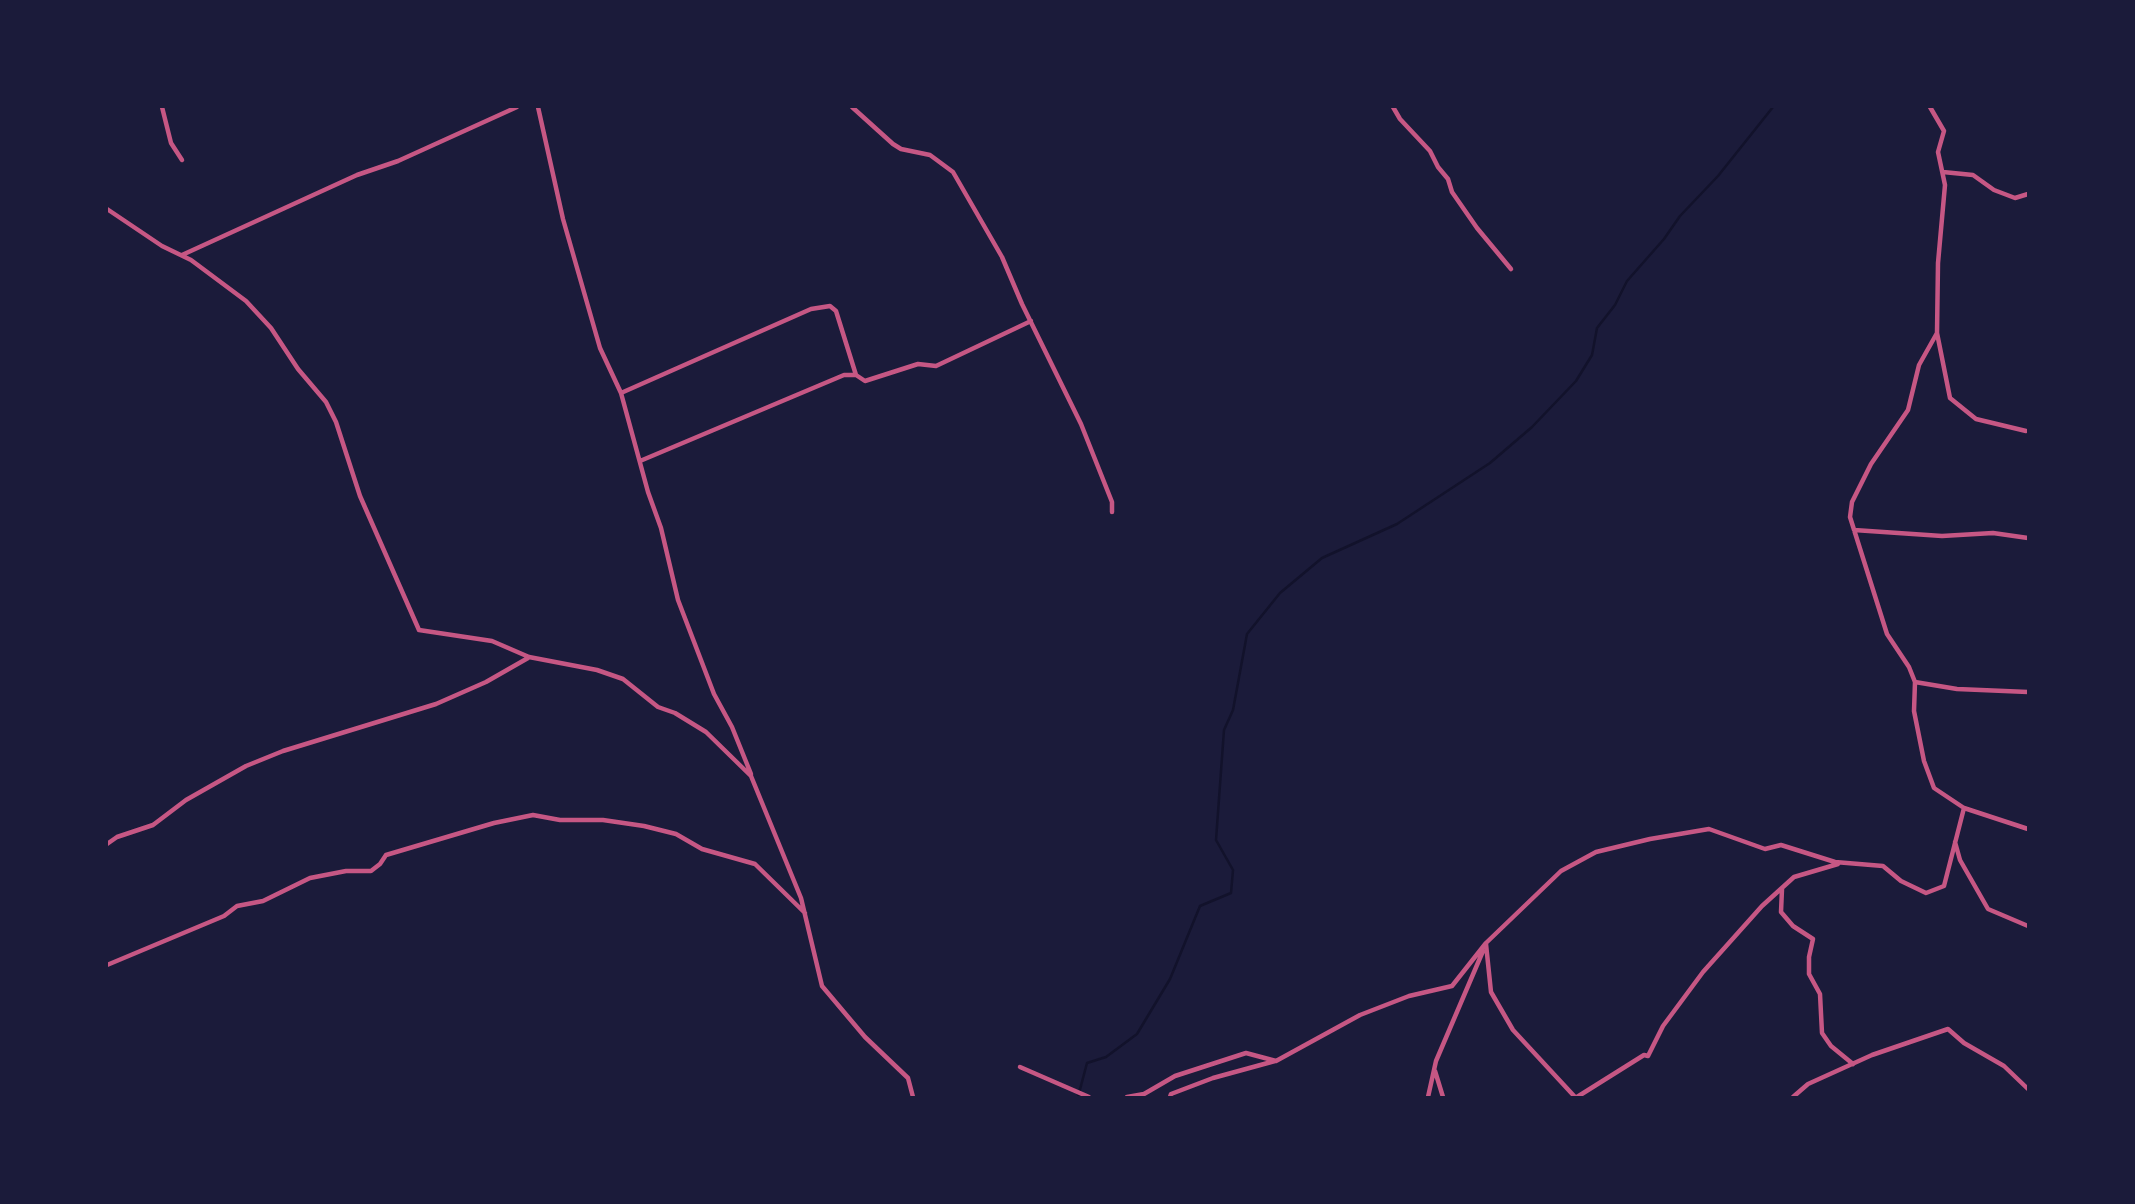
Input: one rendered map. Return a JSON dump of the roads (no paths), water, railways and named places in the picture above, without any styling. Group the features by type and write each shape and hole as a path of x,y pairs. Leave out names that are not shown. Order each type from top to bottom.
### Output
{"street":[{"path":"162,107 171,143 182,160"},
{"path":"181,255 357,175 398,161 517,107"},
{"path":"538,107 563,219 600,348 621,393 661,528 678,600 714,694 732,727 807,916 822,986 865,1037 908,1077 914,1097"},
{"path":"852,107 874,124 893,144 901,149 930,155 953,172 1002,257 1081,425 1112,502 1112,512"},
{"path":"1393,107 1430,151 1437,167 1448,179 1452,192 1511,269"},
{"path":"1930,107 1944,131 1938,152 1945,185 1938,264 1937,333 1950,398 1976,419 2026,431"},
{"path":"1943,172 1973,175 1994,190 2015,198 2028,194"},
{"path":"107,209 153,240 191,260 251,306 271,328 298,369 326,402 359,496 419,630 492,640 529,657 597,670 623,680 658,707 675,713 706,732 751,776"},
{"path":"621,393 811,309 830,306 836,310 856,374 865,381 918,364 936,366 1031,321"},
{"path":"1937,333 1919,365 1908,410 1871,464 1852,502 1850,517 1887,634 1909,667 1915,682 1914,711 1924,761 1934,788 1964,808 2028,829"},
{"path":"640,461 844,375 856,374"},
{"path":"1854,530 1942,536 1993,533 2028,538"},
{"path":"107,844 117,837 153,825 187,800 246,765 436,704 486,682 529,657"},
{"path":"1915,682 1957,689 2028,692"},
{"path":"1170,1097 1171,1094 1213,1078 1276,1061 1360,1015 1409,996 1452,986 1486,943 1561,871 1597,852 1709,829 1765,849 1781,845 1809,855 1842,862 1883,866 1901,881 1926,893 1944,886 1964,808"},
{"path":"107,965 224,916 237,906 263,901 310,878 346,871 371,871 386,855 494,823 533,815 560,820 603,820 676,834 702,849 755,864 807,916"},
{"path":"1955,842 1960,860 1988,909 2028,926"},
{"path":"1486,943 1491,992 1513,1030 1576,1097 1644,1055 1647,1056 1663,1026 1703,972 1762,906 1794,877 1842,862"},
{"path":"1783,888 1781,912 1793,926 1813,939 1809,974 1820,994 1822,1033 1831,1046 1853,1064"},
{"path":"1428,1097 1434,1070 1486,943"},
{"path":"1793,1097 1808,1084 1853,1064 1948,1029 1964,1043 2004,1066 2028,1089"},
{"path":"1127,1097 1144,1094 1175,1076 1245,1053 1276,1061"},
{"path":"1020,1067 1089,1097"},
{"path":"1434,1070 1443,1097"}],"waterway":[{"path":"1078,1097 1087,1063 1106,1057 1137,1034 1170,979 1200,906 1231,893 1233,870 1216,840 1224,730 1233,710 1247,634 1280,593 1322,558 1397,524 1490,463 1532,427 1576,381 1592,355 1597,328 1615,305 1627,281 1664,239 1680,216 1718,176 1773,107"}]}
